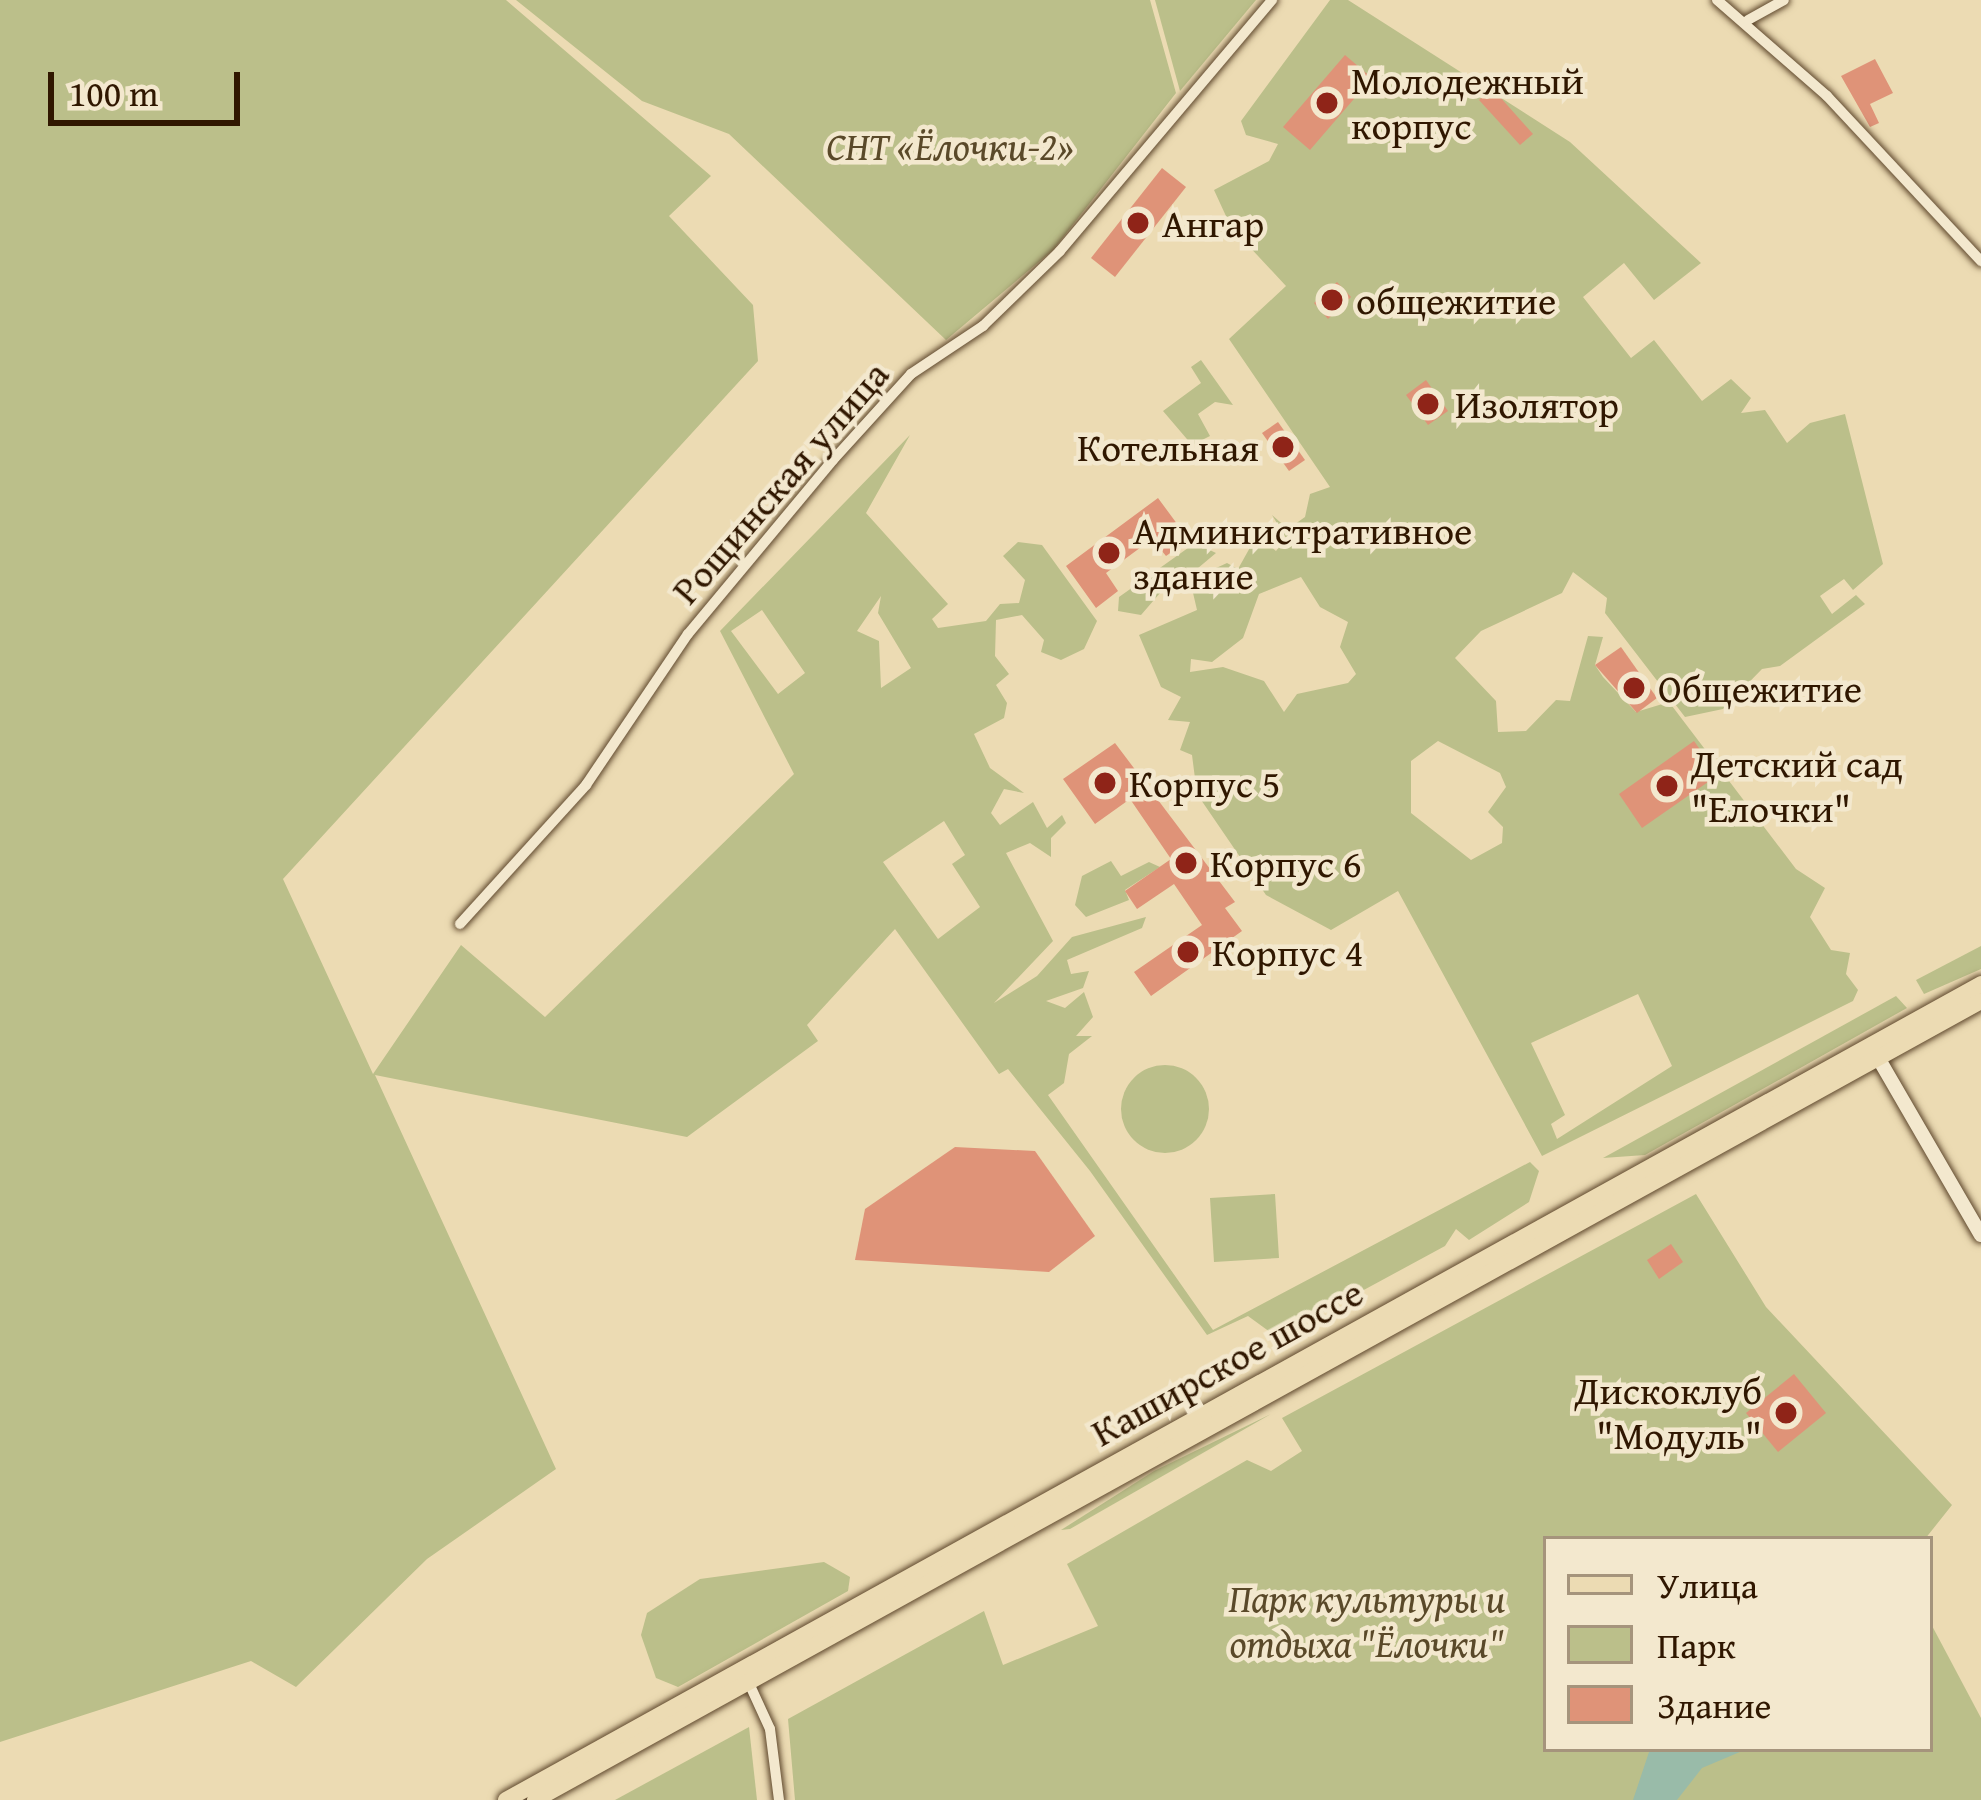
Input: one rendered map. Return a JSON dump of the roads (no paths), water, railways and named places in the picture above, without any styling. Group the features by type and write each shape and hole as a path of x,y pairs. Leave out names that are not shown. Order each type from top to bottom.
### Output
{"main road":[{"name":"Каширское шоссе","path":"506,1800 744,1675 1874,1051 1981,984"},
{"name":"Каширское шоссе","path":"1874,1051 1981,1000"},
{"name":"Каширское шоссе","path":"535,1800 744,1675"}],"street":[{"name":"Рощинская улица","path":"460,924 586,785 688,634 833,460 910,374 982,326 1060,251 1272,0"},
{"path":"1717,0 1748,20 1981,261"},
{"path":"1748,20 1784,0"},
{"path":"1874,1051 1981,1235"},
{"path":"744,1675 767,1720 778,1800"}],"place":[{"name":"Молодежный корпус","path":"1327,103"},
{"name":"Ангар","path":"1138,223"},
{"name":"общежитие","path":"1332,300"},
{"name":"Изолятор","path":"1428,404"},
{"name":"Котельная","path":"1283,447"},
{"name":"Административное здание","path":"1109,553"},
{"name":"Общежитие","path":"1634,688"},
{"name":"Корпус 5","path":"1105,783"},
{"name":"Детский сад \"Елочки\"","path":"1667,786"},
{"name":"Корпус 6","path":"1186,863"},
{"name":"Корпус 4","path":"1188,952"},
{"name":"Дискоклуб \"Модуль\"","path":"1786,1413"}],"park label":[{"name":"СНТ «Ёлочки-2»","path":"950,146"},
{"name":"Парк культуры и отдыха \"Ёлочки\"","path":"1367,1622"}]}
